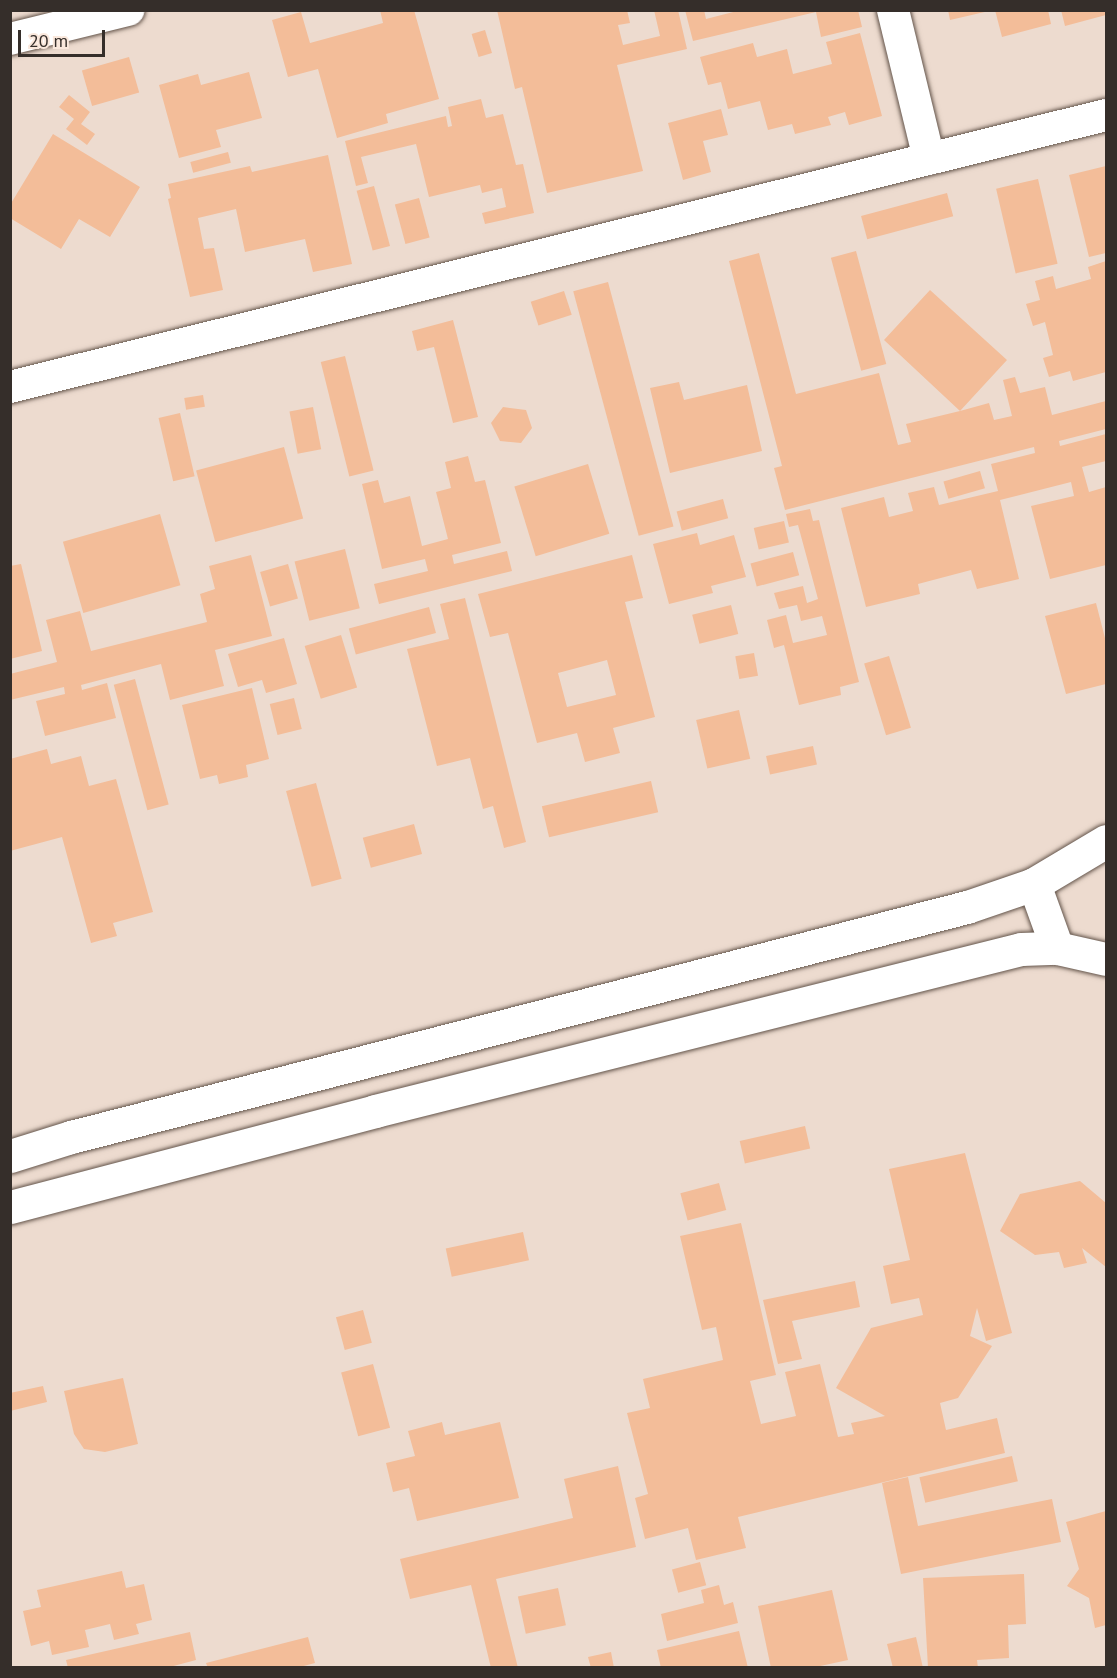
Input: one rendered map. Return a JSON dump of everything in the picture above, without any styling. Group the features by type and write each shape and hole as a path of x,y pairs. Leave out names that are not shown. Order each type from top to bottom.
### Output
{"main road":[{"path":"10,1156 83,1134 968,907 1034,884 1107,841"},
{"path":"1034,884 1058,948"},
{"path":"10,1207 375,1111 1021,949 1058,948 1107,960"}],"street":[{"path":"10,39 128,10"},
{"path":"893,10 929,159"},
{"path":"10,387 1107,115"}],"building":[{"path":"380,10 414,10 439,99 386,114 388,123 337,138 318,69 288,77 272,20 301,12 310,43 383,23"},
{"path":"497,10 627,10 630,23 618,25 623,45 660,36 654,10 678,10 687,49 617,65 643,171 547,193 522,87 515,89"},
{"path":"685,10 704,10 706,19 741,10 858,10 862,27 821,37 816,12 693,41"},
{"path":"948,10 989,10 989,11 950,20"},
{"path":"995,10 1048,10 1051,24 1002,37"},
{"path":"1061,10 1106,10 1106,15 1065,26"},
{"path":"485,30 492,53 479,57 472,34"},
{"path":"860,33 882,116 849,125 845,112 828,117 831,125 795,134 792,124 768,130 760,101 728,109 721,82 708,85 700,57 753,43 757,57 787,49 793,74 832,64 826,42"},
{"path":"129,57 139,93 92,106 82,71"},
{"path":"249,72 262,118 216,130 221,147 179,158 159,85 198,74 201,85"},
{"path":"69,95 90,112 81,124 95,134 87,145 66,129 74,119 59,107"},
{"path":"481,99 486,118 503,114 516,165 523,164 534,213 485,224 482,213 506,207 502,188 482,193 480,185 429,197 416,144 361,157 368,183 356,186 345,141 446,116 448,127 452,126 448,107"},
{"path":"721,109 728,135 703,141 711,172 683,180 668,123"},
{"path":"53,134 140,187 110,237 79,219 61,249 10,218 10,205"},
{"path":"228,152 231,163 193,173 190,162"},
{"path":"328,155 352,264 313,272 305,239 245,252 236,209 198,218 204,249 214,248 223,290 190,297 168,199 171,198 168,184 250,166 252,172"},
{"path":"1106,166 1106,253 1089,257 1069,175"},
{"path":"1038,179 1058,264 1016,273 996,189"},
{"path":"374,186 390,246 373,251 357,191"},
{"path":"947,193 953,216 867,239 861,216"},
{"path":"419,198 430,238 405,244 395,204"},
{"path":"856,251 886,364 861,371 831,258"},
{"path":"759,253 796,394 879,373 898,445 911,442 906,424 989,403 994,420 1012,416 1003,380 1015,377 1020,393 1045,387 1052,415 1106,401 1106,429 1059,441 1060,446 1106,434 1106,461 1082,467 1089,492 1106,487 1106,565 1050,579 1031,506 1074,496 1071,482 1000,500 1019,579 977,589 971,570 918,584 920,594 866,607 841,508 884,497 889,517 913,511 908,493 934,487 939,505 998,491 991,464 1035,453 1034,447 785,510 774,468 782,466 729,261"},
{"path":"1106,261 1106,372 1073,381 1070,371 1049,377 1043,358 1053,355 1045,322 1033,326 1026,304 1040,300 1035,281 1053,276 1056,289 1091,279 1088,267"},
{"path":"608,282 673,526 639,536 573,291"},
{"path":"930,290 1007,360 960,411 884,340"},
{"path":"564,291 572,315 538,326 531,302"},
{"path":"453,320 478,417 453,423 434,347 417,351 412,331"},
{"path":"345,356 374,470 349,477 321,362"},
{"path":"679,382 684,400 747,385 762,451 670,473 650,388"},
{"path":"203,395 205,407 186,410 184,398"},
{"path":"313,407 321,449 298,454 289,412"},
{"path":"503,407 526,410 532,428 521,443 500,441 491,423"},
{"path":"180,413 195,476 173,481 159,418"},
{"path":"284,447 303,518 215,542 196,471"},
{"path":"468,456 475,482 485,480 501,543 452,555 454,564 507,551 512,571 379,604 374,584 428,571 425,559 382,569 362,484 378,480 384,503 410,496 422,546 448,539 436,492 451,488 445,462"},
{"path":"588,464 609,534 536,556 514,487"},
{"path":"980,471 985,488 948,499 943,481"},
{"path":"723,499 728,518 682,531 677,511"},
{"path":"810,509 813,521 819,520 859,682 840,687 841,695 799,705 784,645 774,648 767,620 786,615 793,643 827,635 822,616 801,621 797,605 779,609 774,593 803,586 807,603 818,599 798,525 789,527 786,514"},
{"path":"160,514 180,585 83,613 63,542"},
{"path":"784,521 789,542 759,549 754,528"},
{"path":"697,533 700,545 734,535 746,577 711,586 713,593 669,604 653,544"},
{"path":"345,549 360,608 309,621 295,562"},
{"path":"793,552 799,575 757,587 750,563"},
{"path":"251,555 272,636 215,650 224,686 170,700 161,664 81,685 82,690 107,683 116,718 45,736 36,701 65,694 64,687 10,700 10,674 57,662 46,620 80,611 91,651 207,622 200,594 215,589 209,566"},
{"path":"632,555 643,598 625,602 655,717 613,728 620,753 585,762 577,733 537,743 508,633 490,637 478,594","holes":["607,660 616,695 567,707 558,673"]},
{"path":"21,564 42,651 10,659 10,566"},
{"path":"288,564 298,599 270,607 260,572"},
{"path":"465,598 526,842 504,848 493,806 483,809 470,758 437,766 407,649 449,639 440,604"},
{"path":"1096,603 1106,642 1106,684 1066,694 1045,616"},
{"path":"731,605 738,634 699,644 692,615"},
{"path":"429,607 436,633 356,655 349,628"},
{"path":"341,635 357,688 321,699 305,646"},
{"path":"284,638 297,684 266,693 262,680 238,687 228,654"},
{"path":"754,653 758,676 739,679 735,656"},
{"path":"889,656 911,728 886,735 864,664"},
{"path":"135,679 169,805 147,810 114,685"},
{"path":"252,688 269,759 246,765 248,777 219,784 217,775 200,779 182,705"},
{"path":"294,698 302,729 277,735 270,704"},
{"path":"739,710 750,759 707,769 696,720"},
{"path":"813,746 817,765 770,775 766,756"},
{"path":"47,749 51,764 81,756 89,786 116,779 153,912 113,923 117,936 91,943 62,837 10,851 10,759"},
{"path":"651,781 658,812 549,837 542,806"},
{"path":"316,783 342,879 312,887 286,791"},
{"path":"414,824 422,854 371,868 363,838"},
{"path":"805,1126 810,1148 745,1163 740,1141"},
{"path":"965,1153 1012,1333 986,1341 977,1308 970,1336 992,1346 958,1398 940,1403 946,1430 997,1418 1005,1453 738,1517 746,1548 696,1560 688,1528 645,1539 635,1498 648,1494 627,1413 650,1408 643,1379 723,1360 716,1327 702,1330 680,1236 741,1223 776,1375 750,1381 761,1424 796,1416 785,1372 820,1364 838,1437 854,1434 851,1423 885,1416 836,1388 871,1328 923,1315 919,1298 891,1304 883,1266 910,1260 889,1169"},
{"path":"1080,1181 1106,1203 1106,1267 1082,1248 1087,1263 1064,1268 1059,1252 1035,1255 1000,1231 1020,1194"},
{"path":"719,1183 726,1210 688,1220 680,1193"},
{"path":"523,1232 529,1260 452,1277 446,1248"},
{"path":"855,1281 860,1307 792,1321 802,1359 778,1364 763,1300"},
{"path":"363,1310 372,1343 345,1350 336,1317"},
{"path":"373,1364 390,1428 358,1436 341,1373"},
{"path":"123,1378 138,1444 105,1452 84,1449 74,1434 64,1391"},
{"path":"43,1386 47,1402 10,1411 10,1393"},
{"path":"442,1422 445,1435 500,1422 519,1498 417,1521 409,1488 393,1492 386,1463 415,1456 408,1431"},
{"path":"1012,1456 1018,1481 925,1503 919,1477"},
{"path":"618,1466 636,1547 496,1579 518,1668 491,1668 471,1585 410,1599 400,1559 573,1518 564,1479"},
{"path":"908,1477 918,1526 1052,1499 1061,1542 901,1574 882,1483"},
{"path":"1106,1511 1106,1625 1095,1628 1089,1598 1067,1586 1079,1569 1066,1522"},
{"path":"700,1562 706,1585 678,1593 672,1570"},
{"path":"122,1571 126,1588 144,1584 152,1620 136,1624 139,1634 114,1640 110,1624 85,1630 89,1647 52,1655 49,1641 31,1646 23,1611 41,1607 37,1590"},
{"path":"1024,1574 1026,1624 1008,1625 1009,1658 977,1660 978,1668 928,1668 923,1578"},
{"path":"719,1585 724,1605 733,1602 738,1623 667,1641 661,1614 704,1603 701,1590"},
{"path":"558,1588 566,1625 526,1634 518,1597"},
{"path":"832,1590 848,1660 811,1668 771,1668 758,1606"},
{"path":"739,1631 748,1668 661,1668 657,1650"},
{"path":"190,1632 196,1660 166,1668 68,1668 66,1660"},
{"path":"308,1637 315,1663 296,1668 208,1668 206,1663"},
{"path":"916,1637 923,1668 893,1668 887,1644"},
{"path":"611,1652 614,1668 591,1668 588,1657"}]}
